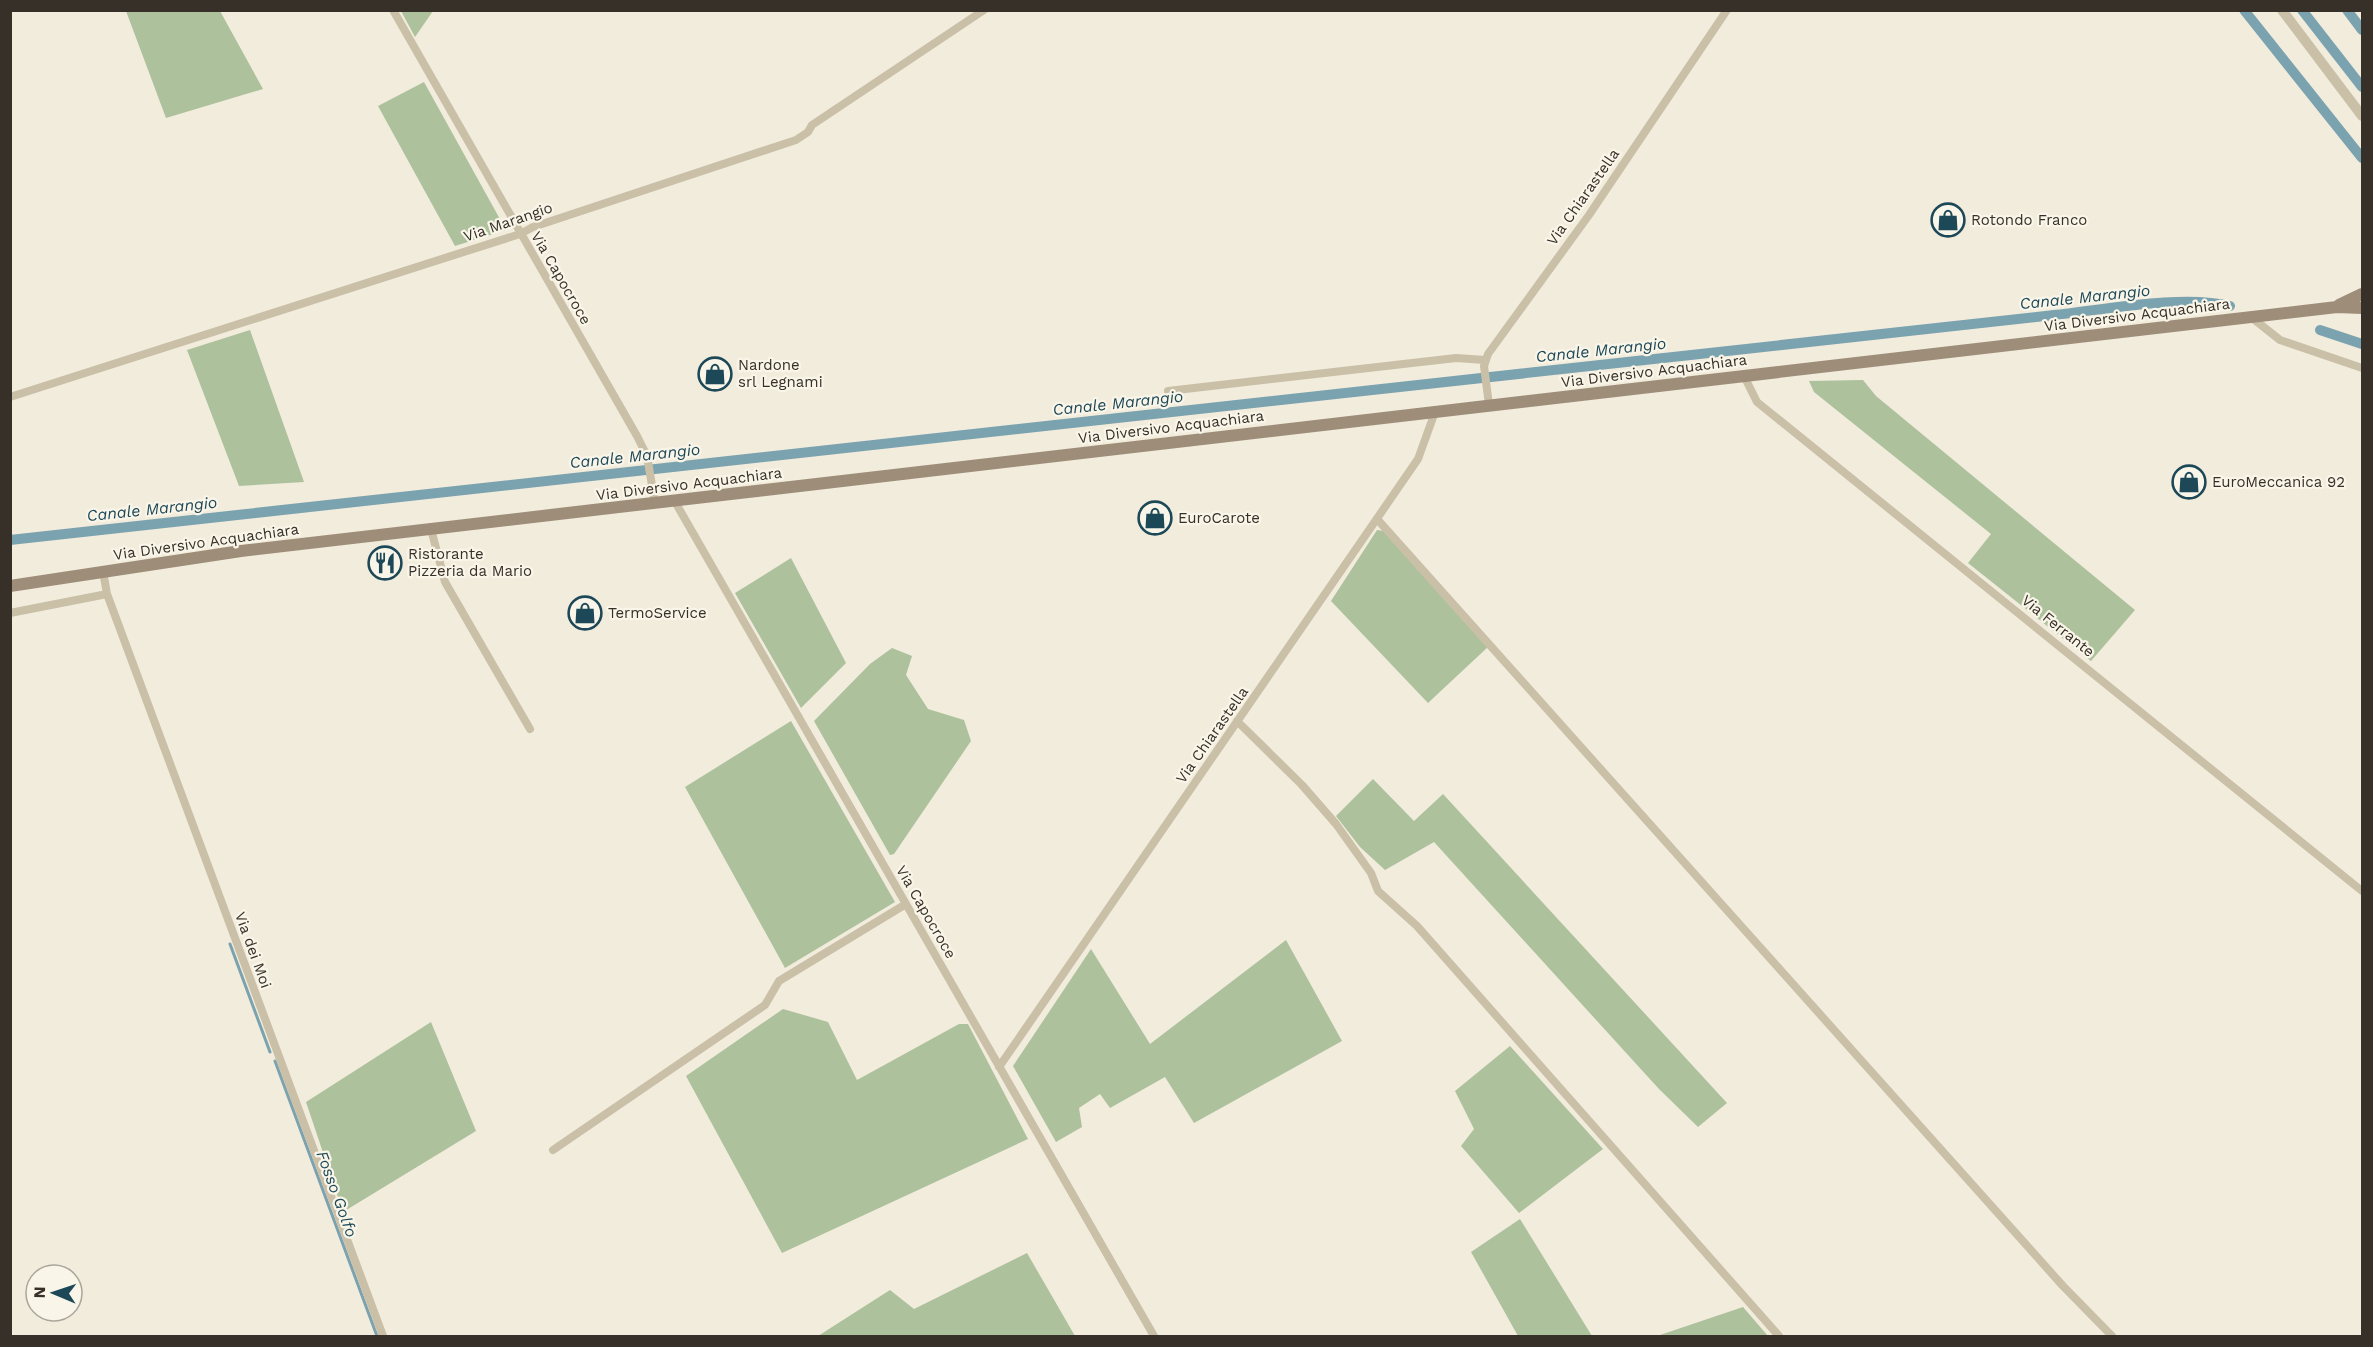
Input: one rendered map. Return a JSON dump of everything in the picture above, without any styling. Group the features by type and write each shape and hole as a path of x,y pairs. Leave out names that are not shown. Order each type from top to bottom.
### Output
{"main road":[{"path":"2337,307 2362,294"},
{"path":"2337,307 2362,308"},
{"name":"Via Diversivo Acquachiara","path":"10,586 241,551 432,529 653,497 674,500 2337,307"}],"street":[{"name":"Via Capocroce","path":"393,10 647,456 653,497"},
{"name":"Via Marangio","path":"10,397 520,234 533,227 795,140 808,132 812,125 984,10"},
{"name":"Via Chiarastella","path":"1485,363 1589,215 1727,10"},
{"path":"2282,10 2362,116"},
{"path":"2251,317 2280,340 2362,368"},
{"path":"1168,391 1456,358 1485,363 1489,405"},
{"name":"Via Ferrante","path":"1744,376 1757,402 2362,891"},
{"name":"Via Chiarastella","path":"999,1066 1418,459 1435,412"},
{"name":"Via Capocroce","path":"674,500 1154,1336"},
{"path":"1377,519 2063,1286 2112,1336"},
{"path":"432,529 445,582 530,729"},
{"name":"Via dei Moi","path":"103,571 107,594 382,1336"},
{"path":"10,613 107,594"},
{"path":"1237,721 1302,785 1336,824 1371,873 1378,891 1417,926 1779,1336"},
{"path":"553,1150 765,1005 779,981 906,904"}],"green space":[{"path":"126,11 220,11 263,89 166,118"},
{"path":"401,11 433,11 415,37"},
{"path":"424,82 506,230 455,246 378,106"},
{"path":"250,330 304,482 239,486 187,350"},
{"path":"1863,380 1876,396 2135,610 2091,661 1968,563 1991,534 1814,392 1809,381"},
{"path":"1377,530 1384,531 1489,646 1428,703 1331,601"},
{"path":"791,558 846,663 801,708 735,593"},
{"path":"892,648 912,656 906,675 928,709 964,720 971,741 894,854 890,855 814,721 870,664"},
{"path":"791,721 895,902 785,968 685,787"},
{"path":"1373,779 1414,821 1443,794 1727,1103 1698,1127 1659,1089 1434,842 1385,870 1360,847 1336,816"},
{"path":"1286,940 1342,1041 1194,1123 1165,1077 1110,1108 1100,1094 1079,1108 1082,1127 1056,1142 1013,1066 1091,949 1150,1044"},
{"path":"783,1009 828,1022 857,1080 959,1024 968,1024 1028,1139 782,1253 686,1076"},
{"path":"431,1022 476,1131 343,1212 306,1102"},
{"path":"1510,1046 1603,1149 1519,1213 1461,1146 1474,1129 1455,1091"},
{"path":"1520,1219 1592,1336 1518,1336 1471,1252"},
{"path":"1027,1253 1075,1336 818,1336 890,1290 914,1309"},
{"path":"1743,1307 1768,1336 1657,1336"}],"waterway":[{"path":"2244,10 2362,158"},
{"path":"2302,10 2362,87"},
{"path":"2347,10 2362,30"},
{"name":"Canale Marangio","path":"10,540 2143,304 2190,302 2230,306"},
{"name":"Canale Marangio","path":"2320,330 2362,344"},
{"name":"Fosso Golfo","path":"230,944 270,1052"},
{"name":"Fosso Golfo","path":"275,1061 377,1336"}],"place":[{"name":"Rotondo Franco","path":"1948,220"},
{"name":"Nardone srl Legnami","path":"715,374"},
{"name":"EuroMeccanica 92","path":"2189,482"},
{"name":"EuroCarote","path":"1155,518"},
{"name":"Ristorante Pizzeria da Mario","path":"385,563"},
{"name":"TermoService","path":"585,613"}]}
